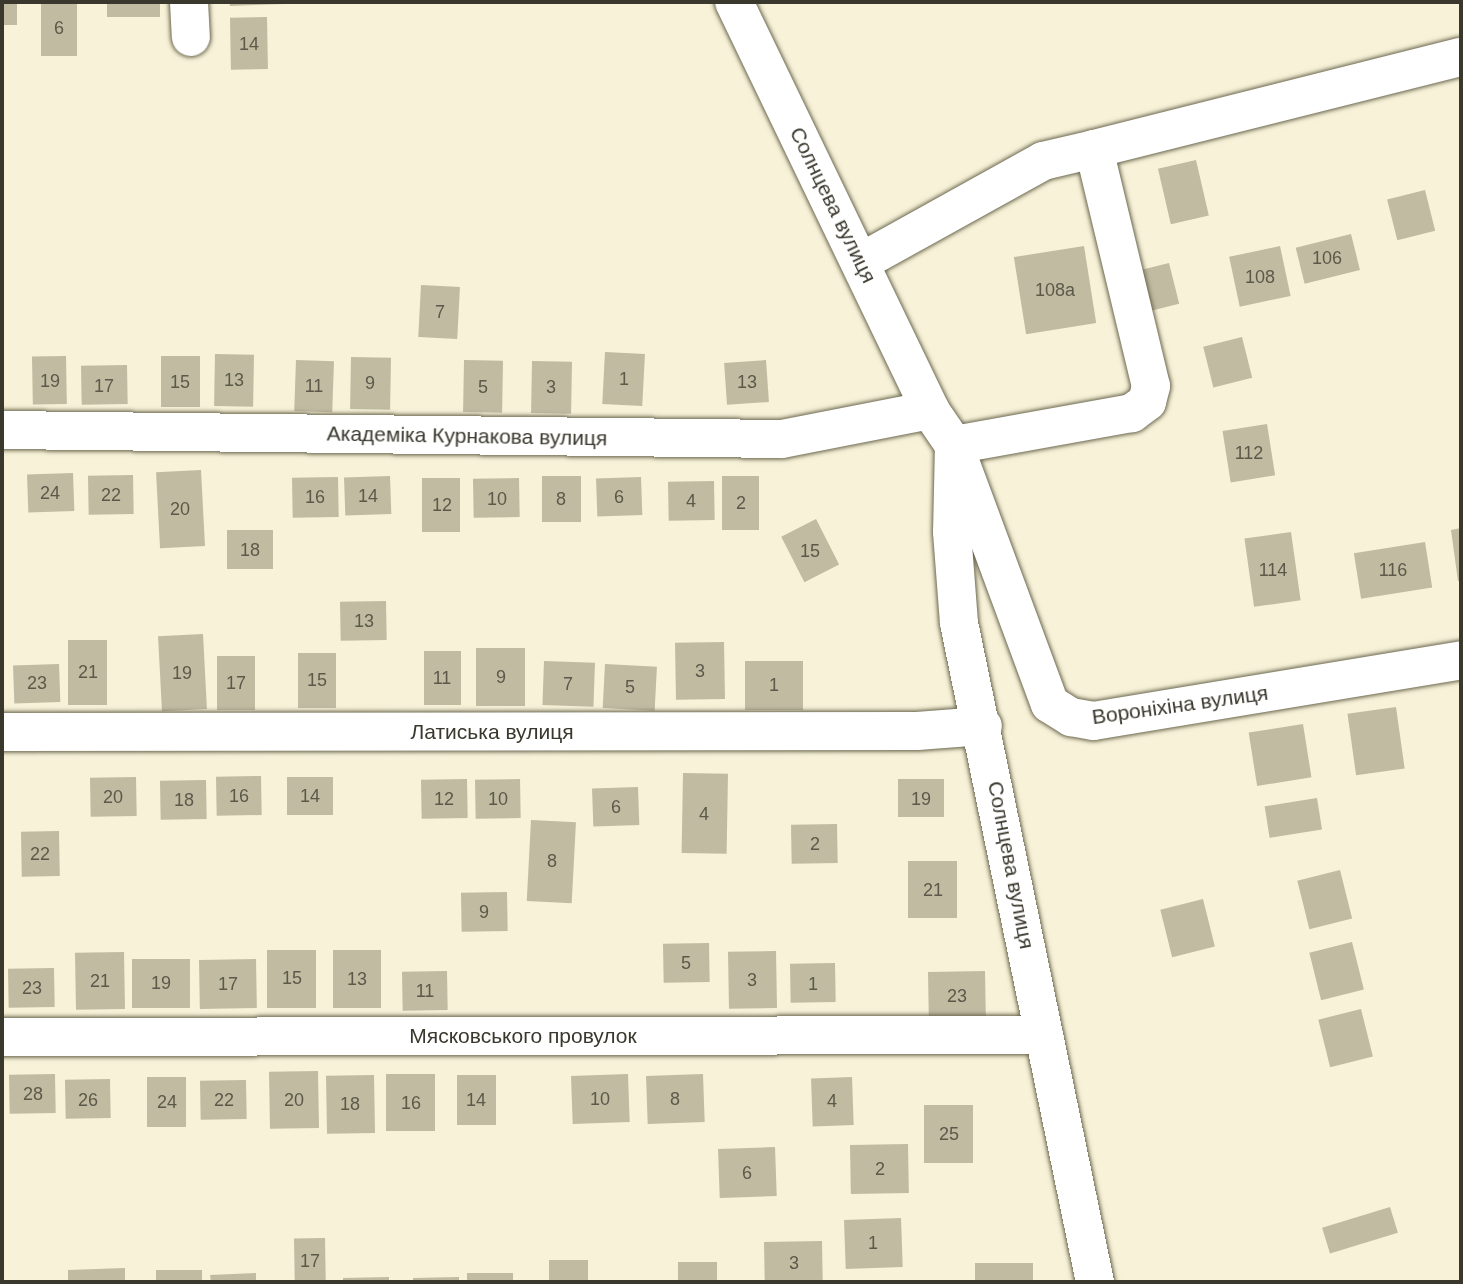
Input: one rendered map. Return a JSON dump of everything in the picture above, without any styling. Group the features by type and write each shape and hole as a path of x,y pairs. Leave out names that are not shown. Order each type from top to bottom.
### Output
{"street":[{"name":"Солнцева вулиця","path":"734,2 930,410"},
{"path":"861,262 1043,161 1461,57"},
{"path":"954,445 1132,413 1147,402 1151,386 1094,149"},
{"name":"Вороніхіна вулиця","path":"930,410 954,445 1050,704 1071,717 1094,721 1461,660"},
{"name":"Академіка Курнакова вулиця","path":"2,430 782,439 930,410"},
{"name":"Солнцева вулиця","path":"954,445 952,532 959,623 983,726 1095,1282"},
{"name":"Латиська вулиця","path":"2,732 917,731 983,726"},
{"name":"Мясковського провулок","path":"2,1037 1044,1035"}],"building":[{"path":"2,2 17,2 17,25 2,25"},
{"path":"41,2 77,2 77,56 41,56"},
{"path":"107,2 160,2 160,17 107,17"},
{"path":"229,2 284,2 284,4 230,6"},
{"path":"267,17 268,69 231,70 230,18"},
{"path":"1196,160 1209,216 1171,224 1158,169"},
{"path":"1425,190 1435,231 1397,240 1387,199"},
{"path":"1351,234 1360,270 1305,284 1296,248"},
{"path":"1084,246 1096,323 1026,334 1014,257"},
{"path":"1280,246 1291,296 1240,307 1229,257"},
{"path":"1169,263 1179,304 1148,311 1138,271"},
{"path":"421,285 460,287 457,339 418,337"},
{"path":"1242,337 1252,378 1213,387 1203,347"},
{"path":"605,352 645,354 642,406 602,404"},
{"path":"215,354 254,355 253,407 214,406"},
{"path":"66,356 67,404 33,405 32,357"},
{"path":"161,356 200,356 200,407 161,407"},
{"path":"351,357 391,358 390,410 350,409"},
{"path":"296,360 334,361 332,412 294,411"},
{"path":"464,360 503,361 502,413 463,412"},
{"path":"766,360 769,402 727,405 724,363"},
{"path":"532,361 572,362 571,414 531,413"},
{"path":"127,365 128,404 82,405 81,366"},
{"path":"1267,424 1275,475 1231,482 1223,431"},
{"path":"201,470 205,546 160,548 156,472"},
{"path":"73,473 74,511 28,513 27,475"},
{"path":"133,475 134,514 89,515 88,476"},
{"path":"390,476 391,514 345,516 344,478"},
{"path":"542,476 581,476 581,522 542,522"},
{"path":"722,476 759,476 759,530 722,530"},
{"path":"338,477 339,517 293,518 292,478"},
{"path":"641,477 642,515 597,517 596,479"},
{"path":"422,478 460,478 460,532 422,532"},
{"path":"519,478 520,517 474,518 473,479"},
{"path":"714,481 715,520 669,521 668,482"},
{"path":"816,519 839,564 804,582 781,537"},
{"path":"1461,528 1461,581 1458,581 1451,530"},
{"path":"227,530 273,530 273,569 227,569"},
{"path":"1291,532 1301,600 1254,607 1244,539"},
{"path":"1425,542 1432,587 1361,599 1354,553"},
{"path":"386,601 387,640 341,641 340,602"},
{"path":"203,634 207,709 162,711 158,636"},
{"path":"68,640 107,640 107,705 68,705"},
{"path":"724,642 725,699 676,700 675,643"},
{"path":"476,648 525,648 525,706 476,706"},
{"path":"424,651 461,651 461,705 424,705"},
{"path":"298,653 336,653 336,708 298,708"},
{"path":"217,656 255,656 255,710 217,710"},
{"path":"544,661 595,663 593,707 542,705"},
{"path":"745,661 803,661 803,710 745,710"},
{"path":"59,664 60,702 14,704 13,666"},
{"path":"605,664 657,667 655,711 603,708"},
{"path":"1396,707 1405,768 1356,775 1347,714"},
{"path":"1303,724 1311,777 1257,786 1249,733"},
{"path":"683,773 728,774 727,854 682,853"},
{"path":"261,776 262,815 217,816 216,777"},
{"path":"136,777 137,816 91,817 90,778"},
{"path":"287,777 333,777 333,815 287,815"},
{"path":"467,779 468,818 422,819 421,780"},
{"path":"520,779 521,818 476,819 475,780"},
{"path":"898,779 944,779 944,817 898,817"},
{"path":"206,780 207,819 161,820 160,781"},
{"path":"638,787 639,825 593,827 592,789"},
{"path":"1317,798 1322,830 1270,838 1265,806"},
{"path":"531,820 576,822 572,903 527,901"},
{"path":"837,824 838,863 792,864 791,825"},
{"path":"59,831 60,876 22,877 21,832"},
{"path":"908,861 957,861 957,918 908,918"},
{"path":"1340,870 1352,919 1309,929 1297,881"},
{"path":"507,892 508,931 462,932 461,893"},
{"path":"1203,899 1215,947 1172,957 1160,910"},
{"path":"1352,942 1364,990 1321,1000 1309,953"},
{"path":"709,943 710,982 664,983 663,944"},
{"path":"267,950 316,950 316,1008 267,1008"},
{"path":"333,950 381,950 381,1008 333,1008"},
{"path":"776,951 777,1008 729,1009 728,952"},
{"path":"124,952 125,1009 76,1010 75,953"},
{"path":"132,959 190,959 190,1008 132,1008"},
{"path":"256,959 257,1008 200,1009 199,960"},
{"path":"835,963 836,1002 791,1003 790,964"},
{"path":"54,968 55,1007 9,1008 8,969"},
{"path":"447,971 448,1010 403,1011 402,972"},
{"path":"985,971 986,1020 929,1021 928,972"},
{"path":"1361,1009 1373,1057 1330,1067 1318,1020"},
{"path":"318,1071 319,1128 270,1129 269,1072"},
{"path":"55,1074 56,1113 10,1114 9,1075"},
{"path":"386,1074 435,1074 435,1131 386,1131"},
{"path":"628,1074 630,1122 573,1124 571,1076"},
{"path":"703,1074 705,1122 648,1124 646,1076"},
{"path":"374,1075 375,1133 327,1134 326,1076"},
{"path":"457,1075 496,1075 496,1125 457,1125"},
{"path":"147,1077 186,1077 186,1127 147,1127"},
{"path":"852,1077 854,1125 813,1126 811,1078"},
{"path":"110,1079 111,1118 66,1119 65,1080"},
{"path":"246,1080 247,1119 201,1120 200,1081"},
{"path":"924,1105 973,1105 973,1163 924,1163"},
{"path":"908,1144 909,1193 851,1194 850,1145"},
{"path":"775,1147 777,1196 720,1198 718,1149"},
{"path":"1390,1207 1398,1233 1330,1254 1322,1228"},
{"path":"901,1218 903,1267 846,1269 844,1220"},
{"path":"325,1238 326,1282 295,1282 294,1239"},
{"path":"822,1241 823,1282 765,1282 764,1242"},
{"path":"549,1260 588,1260 588,1282 549,1282"},
{"path":"678,1262 717,1262 717,1282 678,1282"},
{"path":"975,1263 1033,1263 1033,1282 975,1282"},
{"path":"125,1268 125,1282 68,1282 68,1270"},
{"path":"156,1270 202,1270 202,1282 156,1282"},
{"path":"256,1273 256,1282 211,1282 210,1275"},
{"path":"467,1273 513,1273 513,1282 467,1282"},
{"path":"389,1277 389,1282 343,1282 343,1278"},
{"path":"459,1277 459,1282 413,1282 413,1278"}]}
